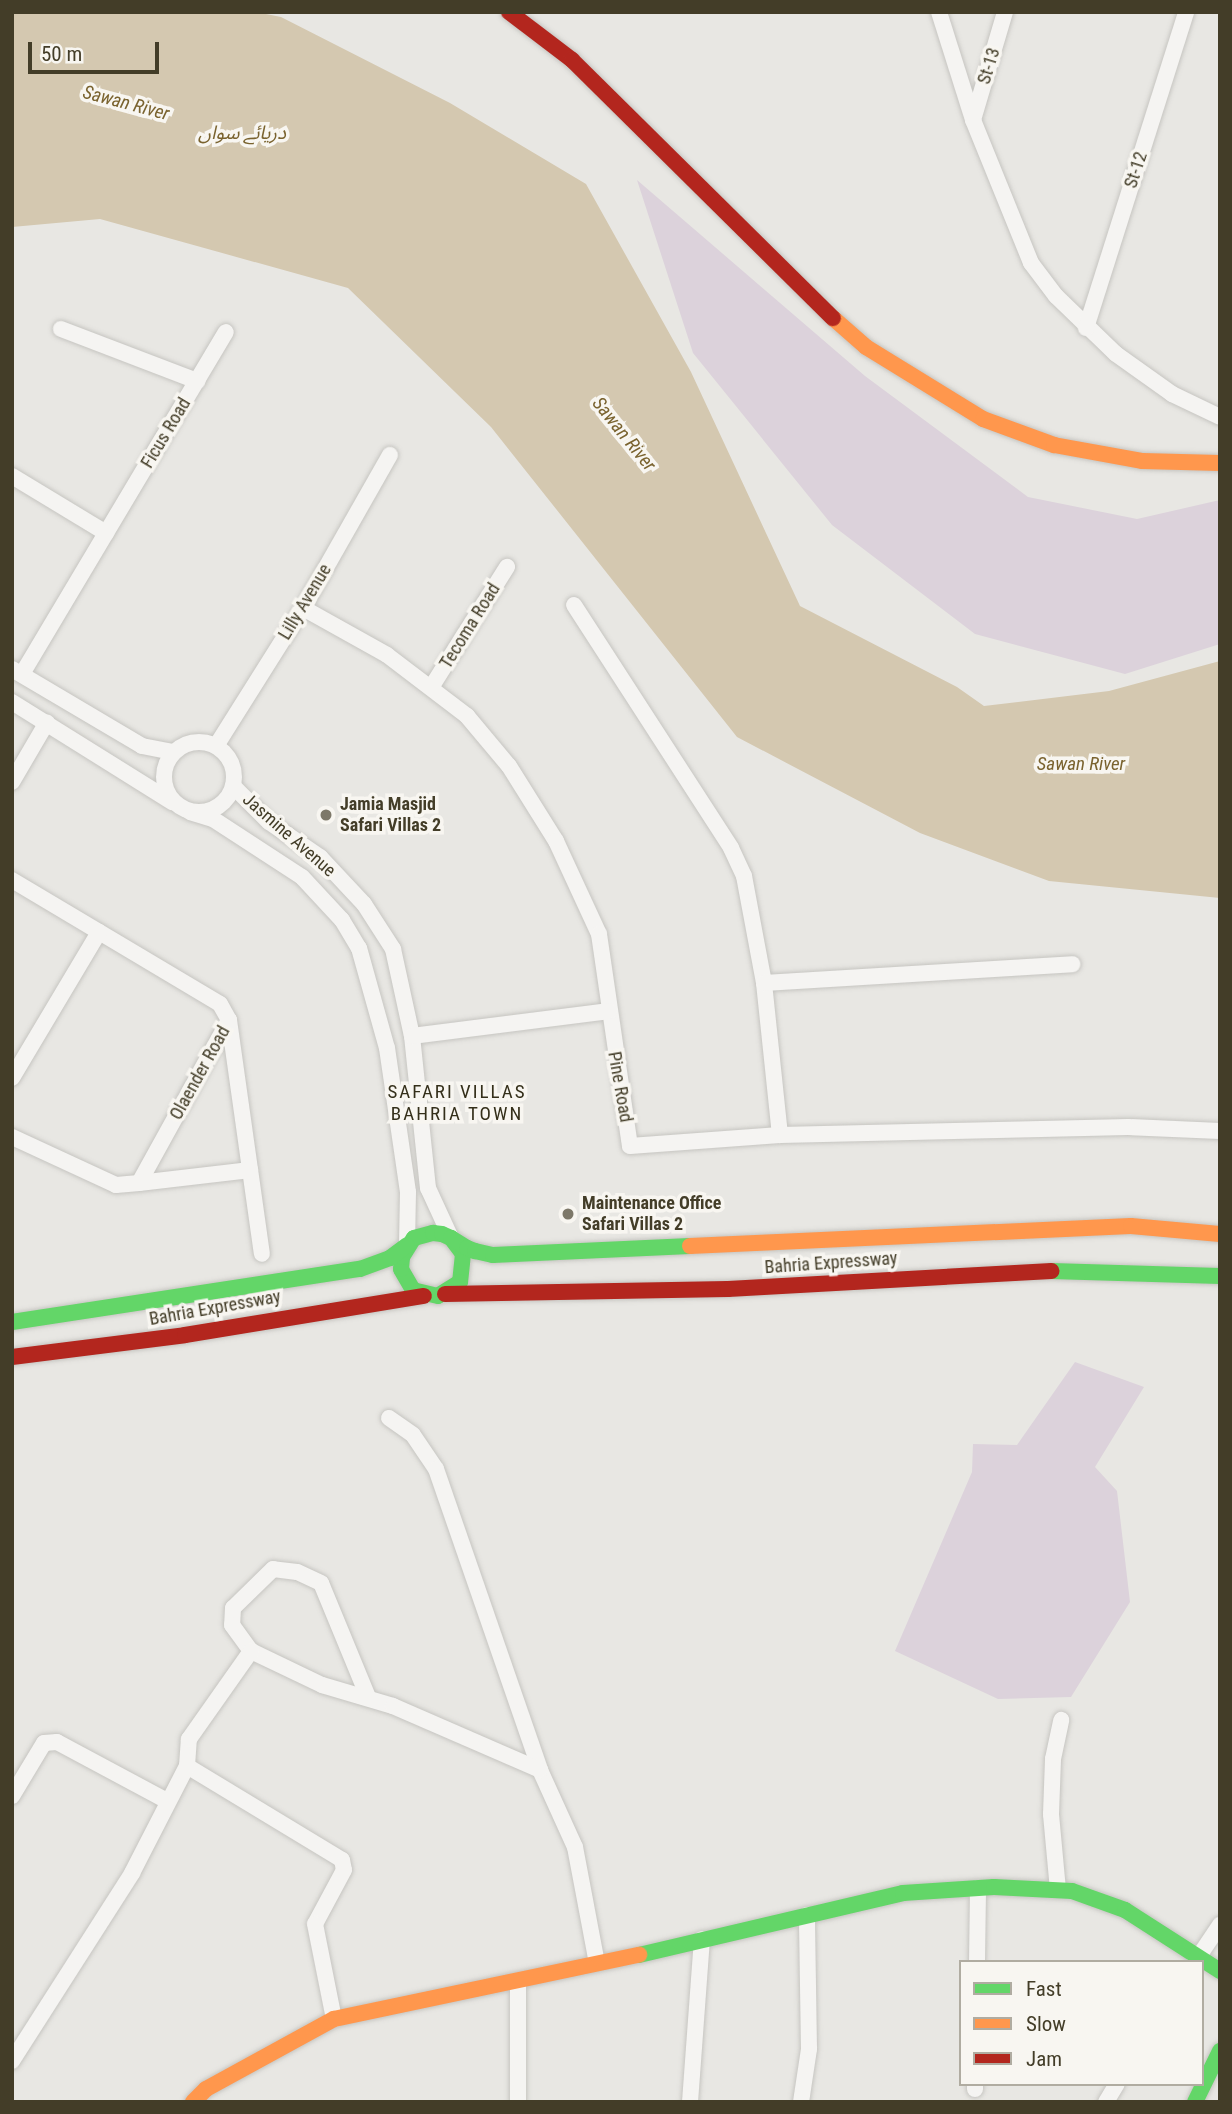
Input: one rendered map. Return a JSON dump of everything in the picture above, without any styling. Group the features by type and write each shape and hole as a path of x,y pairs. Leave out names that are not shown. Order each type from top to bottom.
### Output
{"main road":[{"path":"509,12 572,60 801,291 866,347 922,384 983,419 1054,445 1142,461 1220,464"},
{"name":"Bahria Expressway","path":"452,1238 475,1251 493,1255 1131,1226 1220,1234"},
{"path":"423,1234 452,1238 465,1264 460,1282 445,1294 424,1296 413,1290 401,1269 407,1245 423,1234"},
{"name":"Bahria Expressway","path":"12,1322 359,1269 390,1258 407,1245"},
{"name":"Bahria Expressway","path":"445,1294 727,1289 1087,1269 1220,1276"},
{"name":"Bahria Expressway","path":"12,1357 185,1335 424,1296"},
{"path":"193,2102 206,2089 334,2019 518,1983 903,1893 978,1888 1058,1890 1125,1910 1197,1959"},
{"path":"1204,1963 1220,1971"},
{"path":"1204,2069 1220,2049"},
{"path":"1204,2083 1220,2049"},
{"path":"1182,2102 1193,2086"},
{"path":"1195,2102 1203,2086"}],"street":[{"path":"939,12 972,120 1031,263 1086,328 1172,394 1220,417"},
{"name":"St-13","path":"972,120 1005,12"},
{"name":"St-12","path":"1086,328 1186,12"},
{"path":"61,329 197,381"},
{"name":"Ficus Road","path":"17,671 106,533 226,332"},
{"name":"Lilly Avenue","path":"216,746 303,608 390,455"},
{"path":"12,475 106,533"},
{"name":"Tecoma Road","path":"432,686 508,566"},
{"path":"574,605 732,848 744,876 764,983 780,1135"},
{"name":"Pine Road","path":"303,608 432,686 467,716 509,766 556,841 599,934 608,1011 630,1146 780,1135 1128,1127 1220,1130"},
{"path":"12,702 190,812 208,811 224,802 233,786 233,767 216,746 189,743 173,752 142,746 17,671"},
{"path":"12,782 47,722"},
{"path":"173,752 164,778 174,803"},
{"name":"Jasmine Avenue","path":"233,786 269,822 320,857 364,904 393,949 412,1036 428,1188 452,1238"},
{"name":"Jasmine Avenue","path":"190,812 213,819 302,877 342,919 359,948 387,1048 408,1192 407,1245"},
{"name":"Olaender Road","path":"12,880 220,1004 229,1020 139,1183"},
{"path":"12,1078 99,932"},
{"path":"764,983 1072,964"},
{"path":"412,1036 608,1011"},
{"path":"229,1020 262,1254"},
{"path":"12,1137 116,1185 250,1170"},
{"path":"389,1418 413,1435 436,1469 540,1770 575,1847 597,1963"},
{"path":"368,1697 331,1599 321,1583 297,1572 273,1569 233,1608 232,1625 251,1651 322,1685 368,1697 540,1770"},
{"path":"12,2061 132,1873 187,1766 189,1739 251,1651"},
{"path":"1058,1890 1051,1814 1053,1759 1061,1720"},
{"path":"12,1796 17,1780 44,1743 57,1742 167,1801"},
{"path":"187,1766 342,1860 344,1870 315,1924 334,2019"},
{"path":"977,1960 978,1888"},
{"path":"801,2102 809,2049 807,1915"},
{"path":"1197,1959 1220,1925"},
{"path":"691,2102 702,1939"},
{"path":"518,1983 518,2102"},
{"path":"1107,2102 1116,2086"}],"shaded area":[{"path":"637,180 865,376 1028,497 1137,519 1220,500 1220,644 1125,674 975,634 832,525 693,353"},
{"path":"1075,1362 1144,1387 1095,1467 1117,1491 1130,1602 1071,1697 998,1699 895,1651 972,1472 973,1444 1017,1445"}],"water":[{"name":"دریائے سواں","path":"12,12 256,12 281,17 450,103 586,184 691,372 800,606 957,687 984,706 1109,691 1220,661 1220,898 1049,881 920,833 737,737 491,427 348,288 100,219 12,227"}],"traffic: fast":[{"path":"451,1238 463,1254 460,1282 438,1296 413,1290 401,1269 402,1257 414,1238 433,1233 442,1234 451,1238 467,1248 475,1251 493,1255 690,1246"},
{"path":"12,1322 360,1269 390,1258 407,1245"},
{"path":"1051,1271 1220,1276"},
{"path":"639,1955 903,1893 994,1887 1072,1891 1125,1910 1203,1960"},
{"path":"1204,1961 1220,1971"},
{"path":"1204,2084 1220,2051"},
{"path":"1195,2102 1203,2086"}],"traffic: slow":[{"path":"833,318 866,347 983,419 1054,445 1142,461 1220,463"},
{"path":"690,1246 1131,1226 1220,1234"},
{"path":"193,2102 206,2089 334,2019 639,1955"}],"traffic: jam":[{"path":"509,12 572,60 833,318"},
{"path":"445,1294 728,1289 1051,1271"},
{"path":"12,1357 185,1335 424,1296"}],"place":[{"name":"Jamia Masjid Safari Villas 2","path":"326,815"},
{"name":"Maintenance Office Safari Villas 2","path":"568,1214"}],"district":[{"name":"SAFARI VILLAS BAHRIA TOWN","path":"457,1103"}],"water label":[{"name":"Sawan River","path":"126,103"},
{"name":"Sawan River","path":"624,434"},
{"name":"Sawan River","path":"1081,764"}]}
